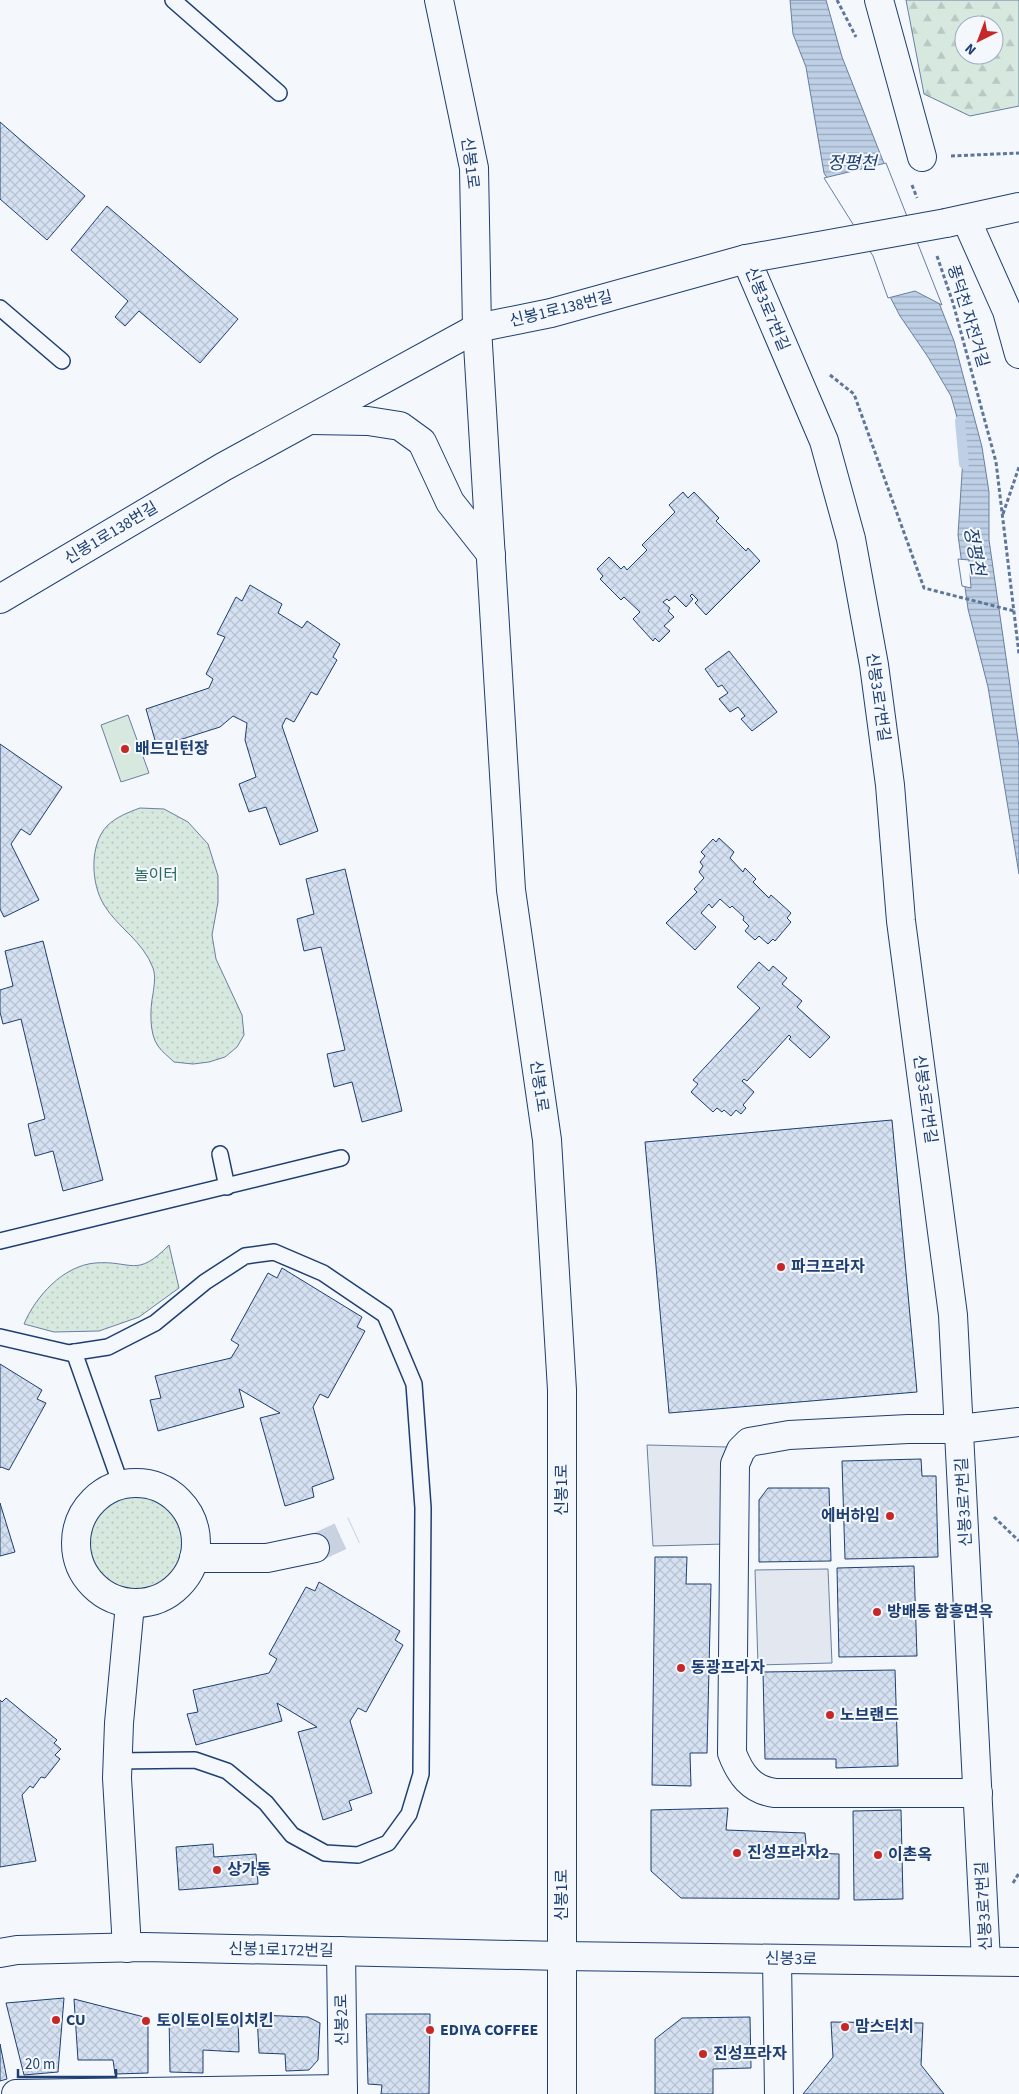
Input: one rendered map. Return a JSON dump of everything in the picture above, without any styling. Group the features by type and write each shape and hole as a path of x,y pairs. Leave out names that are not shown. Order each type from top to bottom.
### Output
{"street":[{"name":"신봉1로","path":"439,0 474,168 477,328 511,890 547,1140 562,1390 562,2094"},
{"path":"879,0 922,157"},
{"path":"1019,207 956,221 1007,311 1019,354"},
{"name":"신봉1로138번길","path":"0,598 223,467 477,328 551,313 746,259 956,221"},
{"name":"신봉3로7번길","path":"746,259 824,441 851,539 870,646 890,785 901,921 953,1315 986,1961"},
{"path":"310,420 368,421 400,426 422,442 450,502 491,554"},
{"path":"978,1793 788,1794 770,1792 751,1784 739,1772 732,1753 735,1464 741,1450 749,1442 788,1436 908,1429 960,1429 1010,1423"},
{"path":"142,1483 160,1488 176,1498 188,1513 195,1530 196,1549 194,1558 192,1568 182,1584 167,1596 149,1603 130,1604 110,1598 92,1586 80,1569 75,1548 77,1527 86,1508 101,1493 121,1485 142,1483"},
{"path":"194,1558 267,1558 315,1548"},
{"path":"128,1948 118,1813 117,1761 119,1713 130,1604"},
{"name":"신봉1로172번길","path":"0,1954 17,1950 128,1948 562,1956"},
{"name":"신봉2로","path":"16,2094 343,2092 341,1951"},
{"name":"신봉3로","path":"562,1956 1019,1962"},
{"path":"777,1959 779,2094"}],"lane":[{"path":"172,0 279,92"},
{"path":"0,308 62,361"},
{"path":"220,1154 227,1187"},
{"path":"0,1241 341,1158"},
{"path":"0,1337 69,1352 108,1347 155,1323 205,1282 245,1256 274,1252 323,1273 385,1315 414,1384 423,1508 421,1774 409,1814 388,1843 358,1855 325,1853 292,1835 266,1803 228,1771 196,1760 117,1761"},
{"path":"74,1352 121,1485"}],"path":[{"path":"837,0 857,39"},
{"path":"922,157 1019,153"},
{"path":"911,182 918,201"},
{"name":"풍덕천 자전거길","path":"934,248 953,303 996,462 1019,654"},
{"path":"823,369 854,394 924,588 1014,611"},
{"path":"1002,516 1019,467"}],"green space":[{"path":"906,0 1019,0 1019,106 970,116 924,94"},
{"name":"배드민턴장","path":"128,715 149,773 121,782 101,725"},
{"name":"놀이터","path":"140,808 164,809 188,822 208,844 218,876 218,902 212,935 216,959 242,1015 244,1035 237,1047 225,1057 209,1062 193,1064 174,1062 158,1046 153,1035 151,1021 153,968 149,958 137,942 116,921 104,905 96,886 94,876 95,854 101,834 114,820"},
{"path":"169,1245 179,1288 139,1317 99,1331 54,1332 24,1324 43,1293 62,1276 72,1270 83,1265 95,1263 141,1265 149,1262"},
{"path":"136,1486 158,1491 176,1503 188,1521 193,1543 188,1565 176,1583 158,1595 136,1600 114,1595 96,1583 84,1565 79,1543 84,1521 96,1503 114,1491"}],"shaded area":[{"path":"647,1445 728,1447 725,1544 653,1546"},
{"path":"828,1569 832,1663 758,1665 755,1570"}],"water":[{"name":"정평천","path":"790,0 826,0 842,57 954,341 982,447 989,492 989,540 1019,747 1019,874 988,687 968,609 958,535 964,442 951,396 928,357 900,316 885,287 875,255 824,173 806,67 793,34"}],"pier":[{"path":"886,163 942,305 915,291 888,298 873,256 824,178"},
{"path":"958,559 969,560 971,588 962,586"}],"building":[{"path":"0,122 85,196 47,240 0,199"},
{"path":"107,206 238,319 200,363 139,311 125,326 115,317 128,301 71,250"},
{"path":"683,492 688,498 694,492 719,518 716,521 746,551 748,548 760,561 706,615 695,603 698,600 692,594 690,596 693,599 686,607 675,596 669,601 667,599 663,602 670,608 668,611 674,617 664,626 670,631 659,642 655,638 653,641 633,619 640,612 624,597 621,600 600,579 603,576 597,569 609,557 621,569 624,566 627,570 647,550 642,545 675,512 669,505"},
{"path":"250,585 282,604 278,613 302,628 307,621 340,644 333,657 337,660 317,695 311,692 294,722 286,718 282,726 318,831 280,845 266,807 249,812 239,784 256,777 245,740 247,723 233,716 220,727 157,747 146,709 209,688 213,679 206,674 225,637 217,634 236,597 242,601"},
{"path":"729,651 777,712 752,731 741,719 745,716 738,707 730,712 719,699 728,693 722,685 718,687 705,669"},
{"path":"0,744 62,787 30,835 21,829 11,844 39,900 4,917 0,909"},
{"path":"719,838 734,852 730,858 743,872 745,868 756,879 753,882 769,898 771,895 791,913 787,918 791,922 775,941 773,939 768,944 759,936 755,940 745,931 749,926 743,920 744,917 732,906 730,908 720,899 712,908 709,904 701,913 716,927 695,950 666,923 697,892 694,889 704,878 699,872 703,866 700,862 705,856 701,852 713,839 716,842"},
{"path":"345,869 402,1111 362,1122 352,1082 334,1087 327,1054 345,1050 321,947 304,951 297,919 314,914 306,879"},
{"path":"43,941 103,1180 63,1191 53,1151 35,1156 28,1124 45,1119 21,1019 3,1024 0,1012 0,990 13,986 5,951"},
{"path":"759,962 769,971 773,966 787,978 782,984 802,1001 797,1007 830,1037 810,1058 789,1039 791,1037 789,1035 747,1081 744,1079 742,1081 754,1092 743,1105 746,1108 741,1114 736,1110 731,1116 724,1110 722,1112 717,1108 713,1112 691,1092 698,1084 693,1080 760,1008 737,987"},
{"name":"파크프라자","path":"892,1120 917,1392 669,1413 645,1142"},
{"path":"282,1268 362,1317 357,1327 365,1331 328,1398 320,1394 313,1407 334,1479 312,1487 314,1497 285,1506 260,1418 280,1413 239,1389 244,1407 158,1431 150,1400 161,1398 155,1376 231,1358 239,1345 231,1340 268,1273 277,1278"},
{"path":"0,1364 42,1390 37,1399 46,1403 9,1470 0,1468"},
{"name":"에버하임","path":"921,1459 922,1476 936,1476 938,1557 845,1559 842,1461"},
{"path":"768,1488 829,1488 831,1561 759,1562 759,1500"},
{"path":"0,1503 15,1552 0,1556"},
{"name":"동광프라자","path":"655,1557 687,1557 686,1584 711,1584 707,1753 690,1753 691,1786 652,1785"},
{"name":"방배동 함흥면옥","path":"914,1566 917,1656 839,1657 837,1568"},
{"path":"319,1582 400,1631 395,1640 403,1645 366,1712 358,1708 350,1721 372,1793 349,1801 352,1810 323,1820 298,1732 317,1727 277,1703 282,1721 196,1745 187,1714 198,1712 193,1690 269,1673 277,1659 269,1654 306,1587 315,1591"},
{"name":"노브랜드","path":"895,1670 898,1766 836,1768 836,1759 765,1759 763,1672"},
{"path":"6,1698 57,1740 54,1743 61,1749 55,1755 60,1759 45,1778 41,1777 33,1788 30,1786 22,1795 36,1861 0,1867 0,1700 2,1702"},
{"name":"진성프라자2","path":"728,1808 726,1830 805,1833 807,1853 839,1854 839,1899 681,1898 651,1871 651,1810"},
{"name":"이촌옥","path":"901,1810 903,1899 854,1900 853,1811"},
{"name":"상가동","path":"213,1844 214,1857 256,1854 258,1884 179,1890 176,1847"},
{"path":"64,1998 58,2072 24,2075 6,2003"},
{"path":"74,1999 148,2018 148,2073 115,2074 113,2060 78,2060"},
{"path":"169,2014 238,2015 239,2052 203,2050 203,2073 170,2072"},
{"path":"366,2014 430,2014 429,2094 381,2094 382,2085 368,2084"},
{"path":"257,2015 308,2017 320,2023 318,2060 309,2070 286,2071 285,2054 259,2053"},
{"name":"진성프라자","path":"750,2017 751,2068 713,2069 713,2094 655,2094 655,2039 682,2018"},
{"path":"831,2022 923,2023 921,2065 944,2094 803,2094 833,2057"},
{"path":"0,2044 7,2079 0,2081"}],"waterway":[{"name":"정평천","path":"960,421 964,464"}],"tunnel":[{"path":"315,1548 354,1530"}],"place":[{"name":"배드민턴장","path":"125,749"},
{"name":"파크프라자","path":"781,1267"},
{"name":"에버하임","path":"890,1516"},
{"name":"방배동 함흥면옥","path":"877,1612"},
{"name":"동광프라자","path":"681,1668"},
{"name":"노브랜드","path":"830,1715"},
{"name":"진성프라자2","path":"737,1853"},
{"name":"이촌옥","path":"878,1855"},
{"name":"상가동","path":"217,1870"},
{"name":"CU","path":"56,2020"},
{"name":"토이토이토이치킨","path":"146,2021"},
{"name":"맘스터치","path":"845,2027"},
{"name":"EDIYA COFFEE","path":"430,2030"},
{"name":"진성프라자","path":"703,2054"}]}
